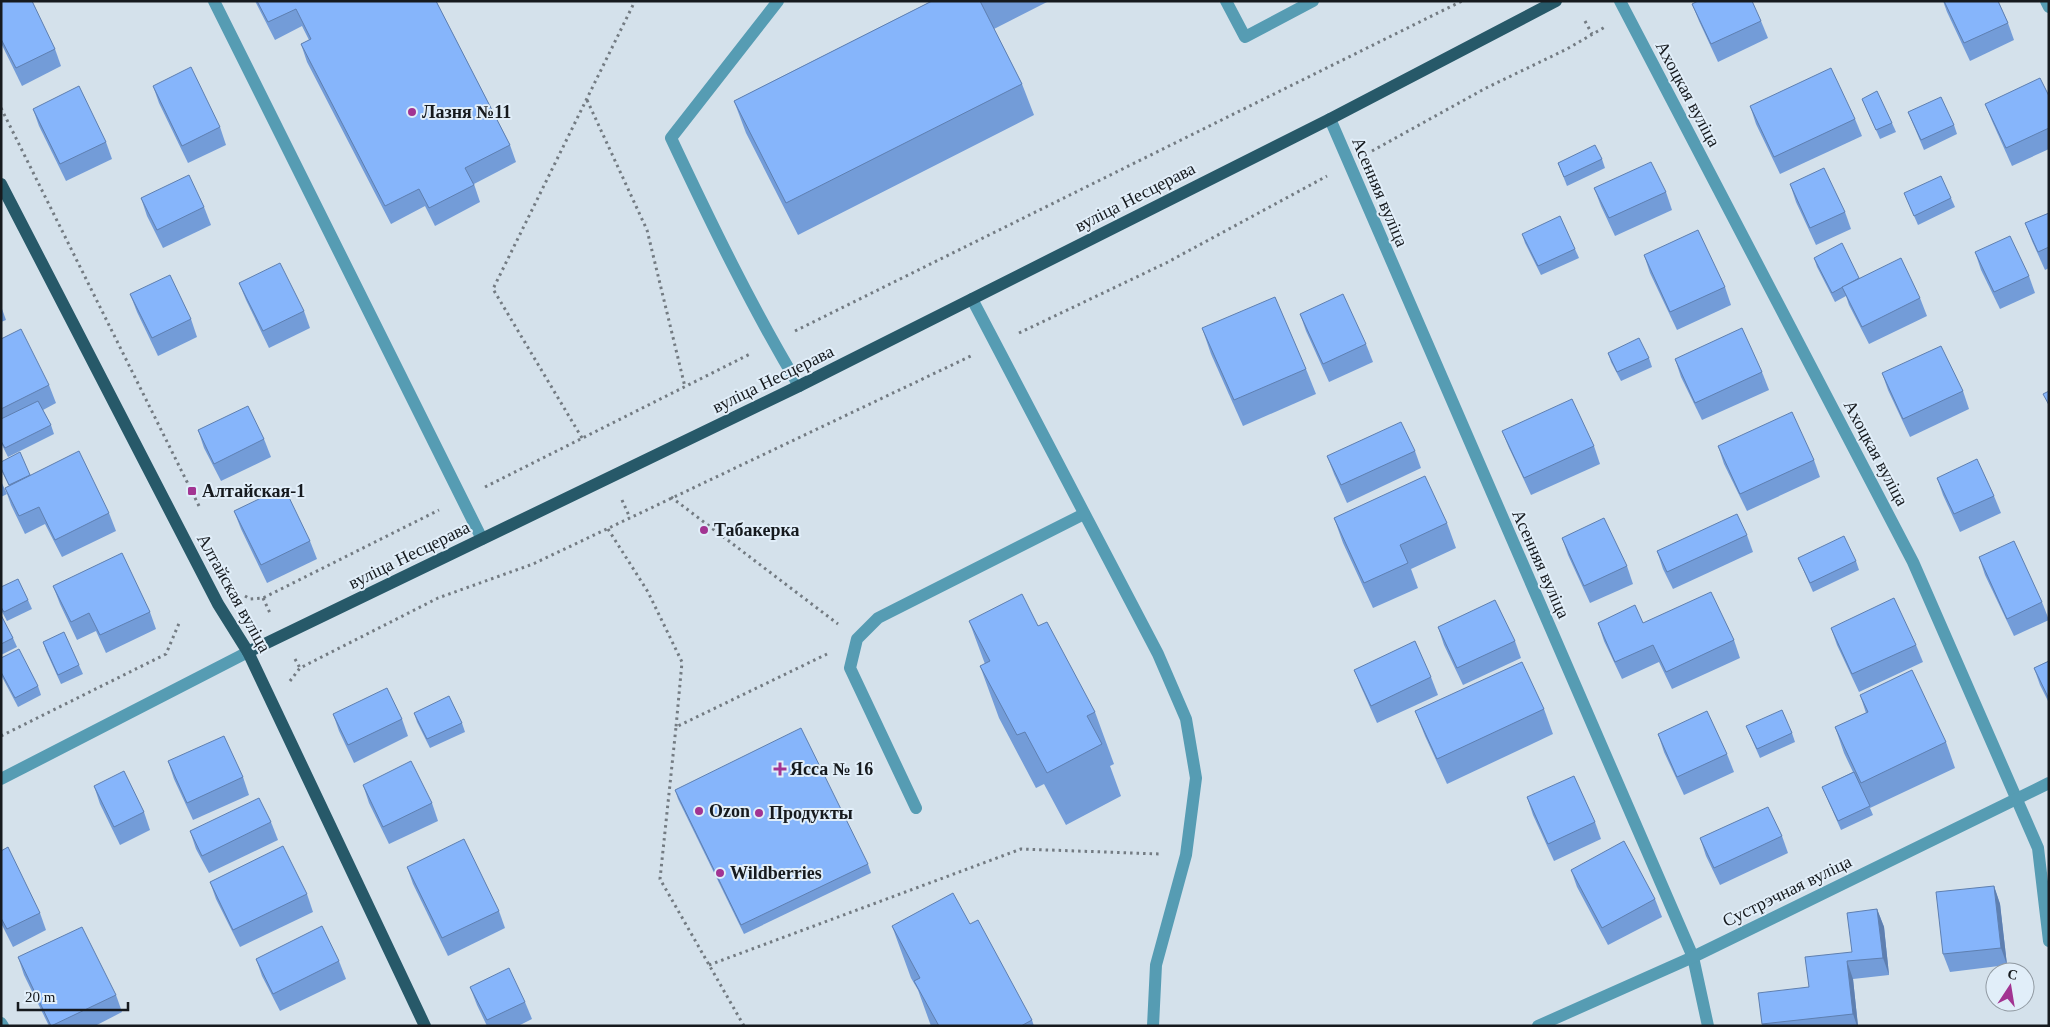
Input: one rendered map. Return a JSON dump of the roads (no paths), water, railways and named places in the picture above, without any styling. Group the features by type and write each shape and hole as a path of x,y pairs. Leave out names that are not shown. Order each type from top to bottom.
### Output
{"main road":[{"name":"вуліца Несцерава","path":"248,652 799,386 1330,119 1556,1"},
{"name":"Алтайская вуліца","path":"1,184 218,604 248,652 425,1026"}],"street":[{"path":"214,1 482,539"},
{"path":"778,1 671,138 716,233 773,342 799,386"},
{"path":"1226,1 1245,37 1313,1"},
{"name":"Ахоцкая вуліца","path":"1620,1 1913,562 2038,848 2049,941"},
{"path":"2046,1 2049,7"},
{"name":"Асенняя вуліца","path":"1330,119 1693,957 1708,1026"},
{"path":"972,299 1158,654 1186,718 1196,778 1186,855 1156,965 1153,1026"},
{"path":"916,808 850,668 857,639 878,618 1084,514"},
{"name":"вуліца Несцерава","path":"1,779 248,652"},
{"name":"Сустрэчная вуліца","path":"1538,1026 1693,957 2049,783"}],"place":[{"name":"Лазня №11","path":"412,112"},
{"name":"Алтайская-1","path":"192,491"},
{"name":"Табакерка","path":"704,530"},
{"name":"Ясса № 16","path":"780,769"},
{"name":"Ozon","path":"699,811"},
{"name":"Продукты","path":"759,813"},
{"name":"Wildberries","path":"720,873"}]}
